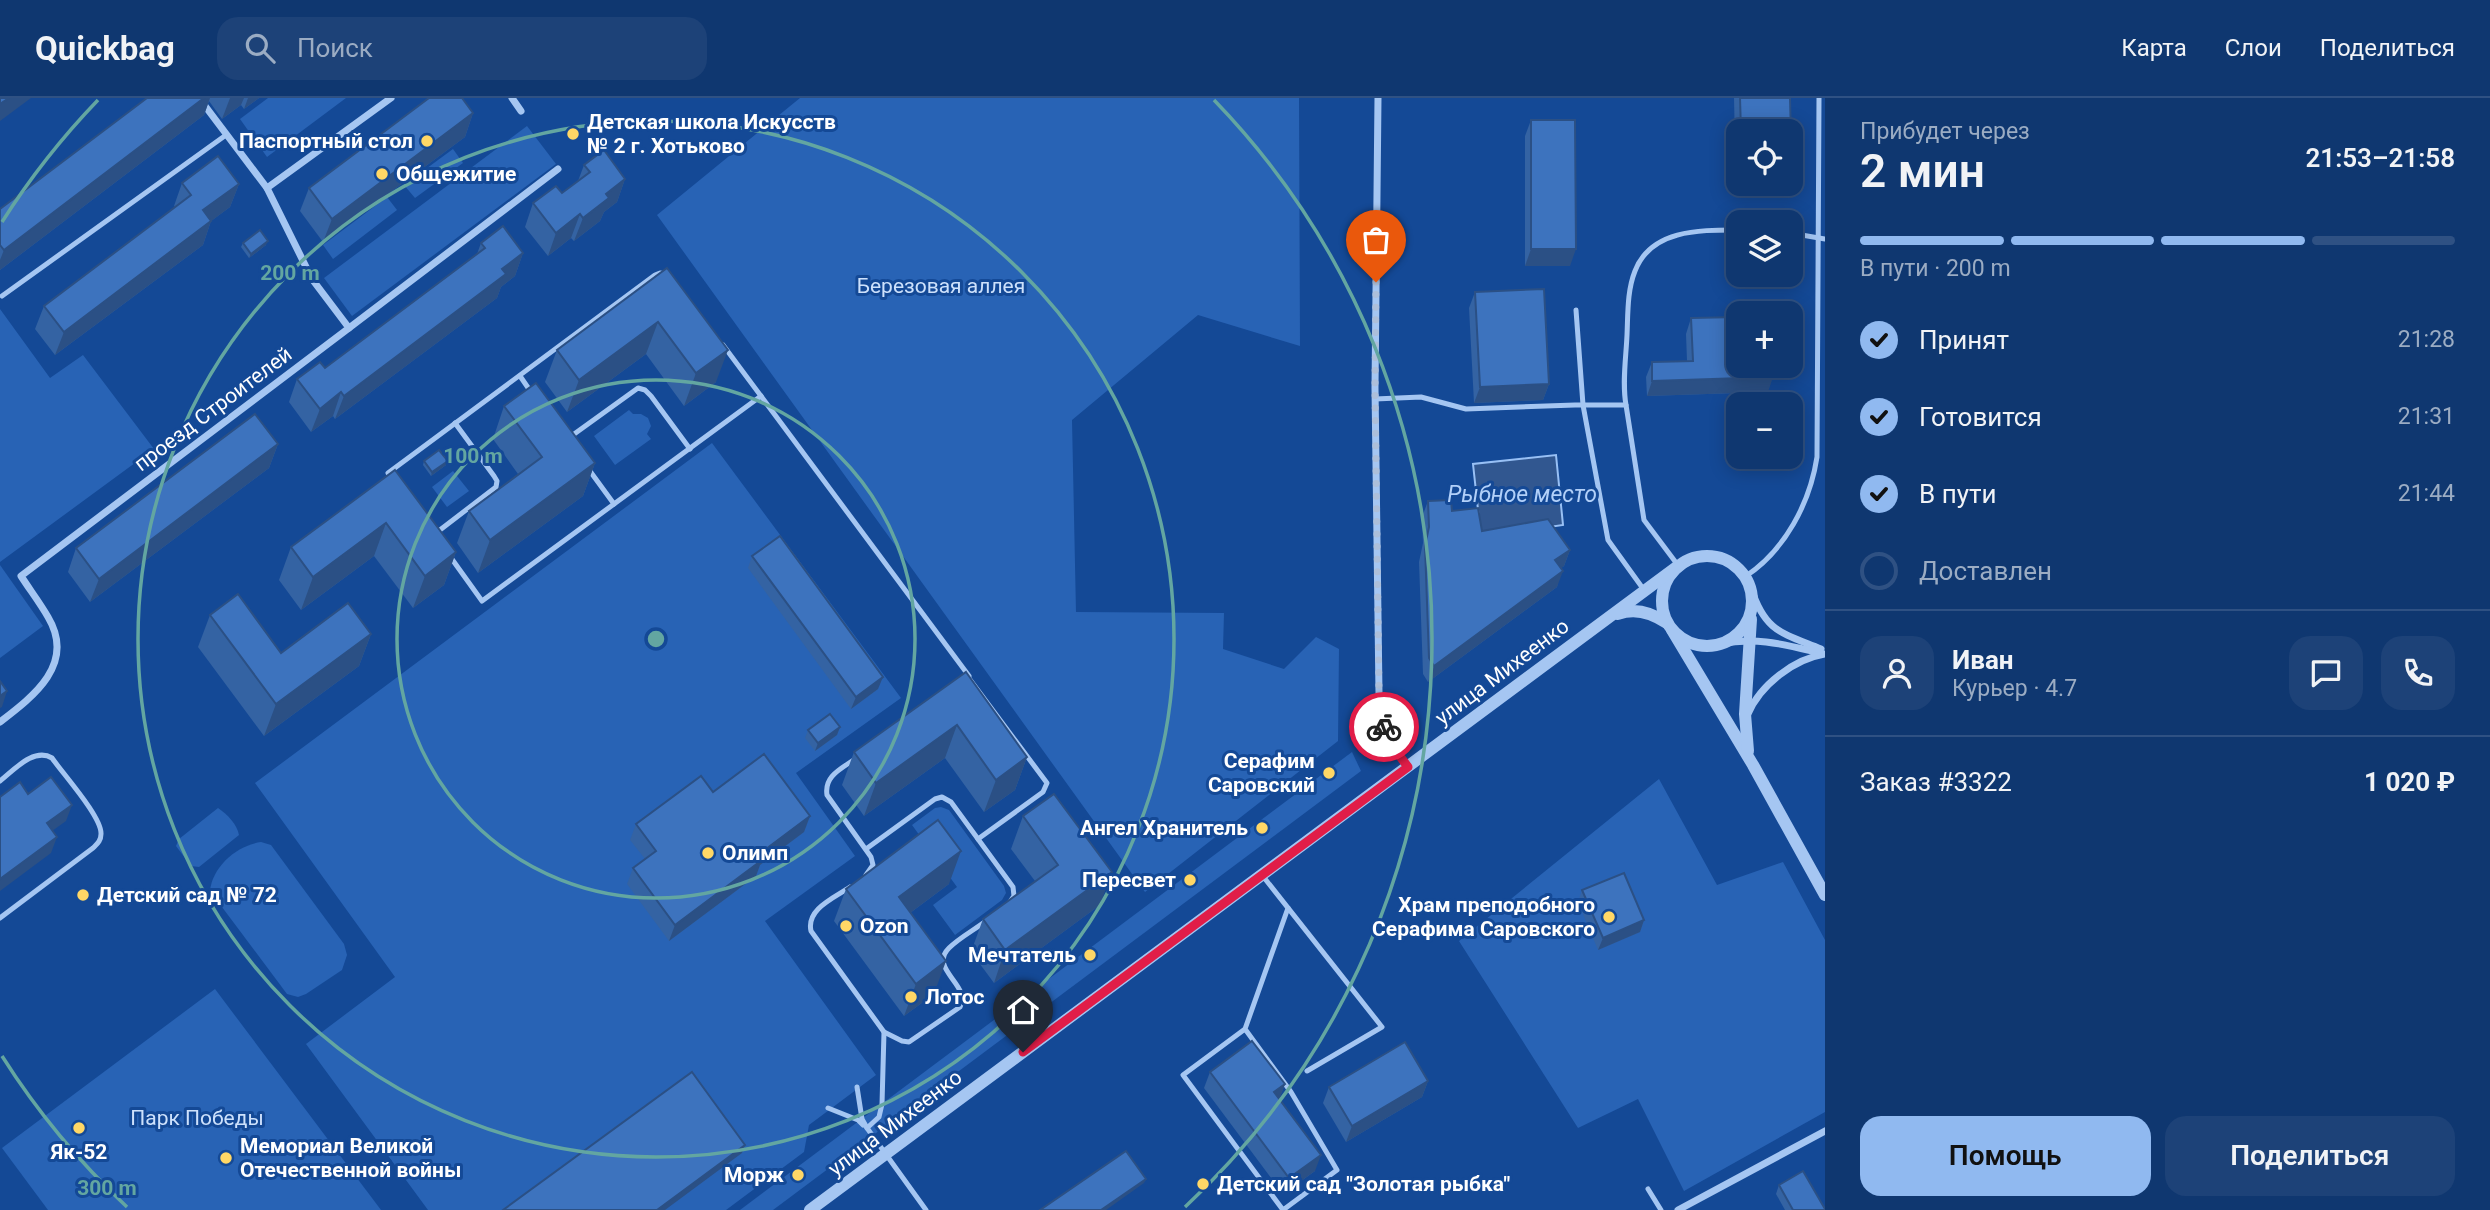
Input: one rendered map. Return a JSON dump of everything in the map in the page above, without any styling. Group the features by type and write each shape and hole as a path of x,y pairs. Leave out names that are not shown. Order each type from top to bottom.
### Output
{"street":[{"path":"198,98 267,188 312,279 349,328 558,169"},
{"path":"267,188 391,98"},
{"path":"512,98 521,111"},
{"path":"1378,98 1375,399 1379,693 1382,723 1408,767"},
{"name":"проезд Строителей","path":"0,722 43,685 57,658 57,639 50,618 20,576 349,328"},
{"path":"1825,653 1769,624 1760,612 1748,582 1727,560 1714,556 1689,559 1678,566 1668,578 1662,592 1662,608 1670,626 1753,765 1825,895"},
{"name":"улица Михеенко","path":"810,1210 1678,566"},
{"path":"1748,582 1753,601 1745,725 1753,765"},
{"path":"1608,618 1634,610 1651,614 1670,626 1682,639 1695,645 1708,647 1749,640 1770,641 1825,653"},
{"path":"1721,645 1740,632 1751,613"},
{"path":"1745,725 1752,705 1773,681 1802,662 1825,653"},
{"path":"1678,1210 1825,1131"}],"lane":[{"path":"1748,582 1783,540 1814,479 1817,457 1822,239 1819,98"},
{"path":"2,296 226,135"},
{"path":"1678,566 1644,520 1626,405 1629,298 1635,269 1648,252 1663,240 1678,233 1726,231"},
{"path":"1803,235 1822,239"},
{"path":"396,484 388,473 655,275 660,272 674,279"},
{"path":"1576,310 1583,405 1608,540 1645,590"},
{"path":"722,343 1047,783 1043,792 978,839"},
{"path":"520,376 535,397"},
{"path":"566,439 638,388 651,396 690,449"},
{"path":"426,524 482,601 761,396"},
{"path":"1375,399 1421,397 1466,409 1626,405"},
{"path":"434,535 496,487 494,476 455,423"},
{"path":"582,461 614,504"},
{"path":"958,684 969,677"},
{"path":"862,754 830,777 825,786 827,796 866,849 873,865 869,873 813,913 808,922 811,931 884,1032 909,1042 960,1007 962,993 944,968 943,958 948,949 988,919"},
{"path":"0,781 32,757 47,755 97,819 101,834 99,842 93,848 0,918"},
{"path":"866,849 935,799 942,797 951,802 1013,887 1014,896 1009,904"},
{"path":"1262,875 1382,1027 1307,1071"},
{"path":"1245,1029 1291,1092 1337,1170 1283,1210 1183,1075 1245,1029 1288,908"},
{"path":"867,1128 879,1116 882,1104 884,1032"},
{"path":"857,1087 862,1119 867,1128 926,1210"},
{"path":"828,1108 858,1120 867,1128"},
{"path":"1648,1189 1661,1210"}],"green space":[{"path":"268,98 346,98 267,157 240,119"},
{"name":"Березовая аллея","path":"800,98 1299,98 1300,346 1198,315 1072,420 1076,612 1224,613 1223,649 1284,669 1316,637 1339,649 1338,741 1145,892 657,215"},
{"path":"527,126 556,164 352,316 324,278"},
{"path":"453,149 463,163 415,198 404,185"},
{"path":"387,197 397,210 333,259 323,245"},
{"path":"0,309 50,378 83,355 154,449 0,562"},
{"path":"629,410 633,414 648,418 651,426 647,434 651,439 615,465 594,436"},
{"path":"712,443 901,698 796,773 855,856 765,921 876,1075 809,1125 804,1152 726,1210 428,1210 306,1044 395,977 255,783"},
{"path":"453,471 469,491 447,507 432,487"},
{"path":"0,565 43,626 0,658"},
{"path":"1352,752 1361,771 773,1210 740,1210"},
{"path":"1659,779 1717,885 1783,862 1825,940 1825,1112 1684,1191 1638,1099 1578,1128 1459,941"},
{"path":"218,808 231,820 239,835 199,867 191,866 176,846 179,839"},
{"path":"935,808 949,810 1004,886 1006,893 1002,900 955,935 933,905 957,887 912,825"},
{"path":"261,842 271,845 344,944 347,955 342,970 298,997 287,994 210,891 215,874 227,859 243,848"},
{"name":"Парк Победы","path":"215,989 381,1210 48,1210 2,1148"}],"water":[{"name":"Рыбное место","path":"1556,455 1563,525 1481,537 1473,464"}],"building":[{"path":"147,98 204,98 4,250 0,245 0,209"},
{"path":"429,98 462,98 473,113 332,219 309,188"},
{"path":"1740,98 1790,98 1791,119 1741,119"},
{"path":"1531,120 1575,120 1576,249 1531,249"},
{"path":"604,150 625,179 606,194 609,198 583,218 580,214 556,233 533,203 556,186 562,193 590,172 584,165"},
{"path":"218,156 239,184 203,210 211,221 64,332 44,306 191,195 182,183"},
{"path":"503,226 523,253 502,269 506,274 344,396 341,392 320,409 297,379 320,362 325,368 485,248 481,243"},
{"path":"260,230 268,241 251,254 243,243"},
{"path":"667,268 728,350 696,373 658,322 579,380 557,350"},
{"path":"1544,289 1549,384 1480,387 1475,292"},
{"path":"1726,317 1726,378 1743,378 1652,381 1652,362 1693,361 1691,318"},
{"path":"536,383 595,463 490,540 469,511 542,457 504,406"},
{"path":"255,414 278,444 99,579 76,548"},
{"path":"439,450 448,461 432,472 424,461"},
{"path":"395,470 456,552 425,576 386,523 313,577 291,547"},
{"path":"1451,500 1452,511 1478,508 1482,531 1548,519 1570,550 1555,560 1563,571 1434,666 1429,658 1425,546 1429,527 1428,501"},
{"path":"780,536 883,677 856,697 752,556"},
{"path":"238,594 281,653 348,603 371,634 276,704 210,615"},
{"path":"966,672 1027,757 996,780 957,725 876,783 854,752"},
{"path":"0,681 7,691 0,696"},
{"path":"830,714 840,727 818,743 808,730"},
{"name":"Олимп","path":"764,754 810,816 758,855 762,860 675,925 633,868 656,851 636,824 701,776 713,792"},
{"path":"51,777 72,805 47,823 57,837 0,879 0,797 20,782 28,794"},
{"path":"1054,794 1112,872 1005,950 983,919 1058,865 1023,816"},
{"path":"938,820 961,851 899,897 946,961 916,984 846,889"},
{"name":"Храм преподобного Серафима Саровского","path":"1624,873 1644,920 1603,938 1582,890"},
{"path":"1252,1041 1285,1084 1274,1092 1321,1155 1289,1178 1210,1072"},
{"path":"1405,1042 1428,1081 1352,1126 1329,1087"},
{"path":"692,1072 745,1145 657,1210 503,1210"},
{"path":"1126,1151 1146,1179 1101,1210 1040,1210"},
{"path":"1803,1171 1825,1210 1793,1210 1779,1185"}],"way so far":[{"path":"1376,282 1379,693 1384,727"}],"place":[{"name":"Детская школа Искусств № 2 г. Хотьково","path":"573,134"},
{"name":"Паспортный стол","path":"427,141"},
{"name":"Общежитие","path":"382,174"},
{"name":"Серафим Саровский","path":"1329,773"},
{"name":"Ангел Хранитель","path":"1262,828"},
{"name":"Олимп","path":"708,853"},
{"name":"Пересвет","path":"1190,880"},
{"name":"Детский сад № 72","path":"83,895"},
{"name":"Храм преподобного Серафима Саровского","path":"1609,917"},
{"name":"Ozon","path":"846,926"},
{"name":"Мечтатель","path":"1090,955"},
{"name":"Лотос","path":"911,997"},
{"name":"Як-52","path":"79,1128"},
{"name":"Мемориал Великой Отечественной войны","path":"226,1158"},
{"name":"Морж","path":"798,1175"},
{"name":"Детский сад \"Золотая рыбка\"","path":"1203,1184"}],"route":[{"path":"1023,1052 1408,767 1384,727"}]}
